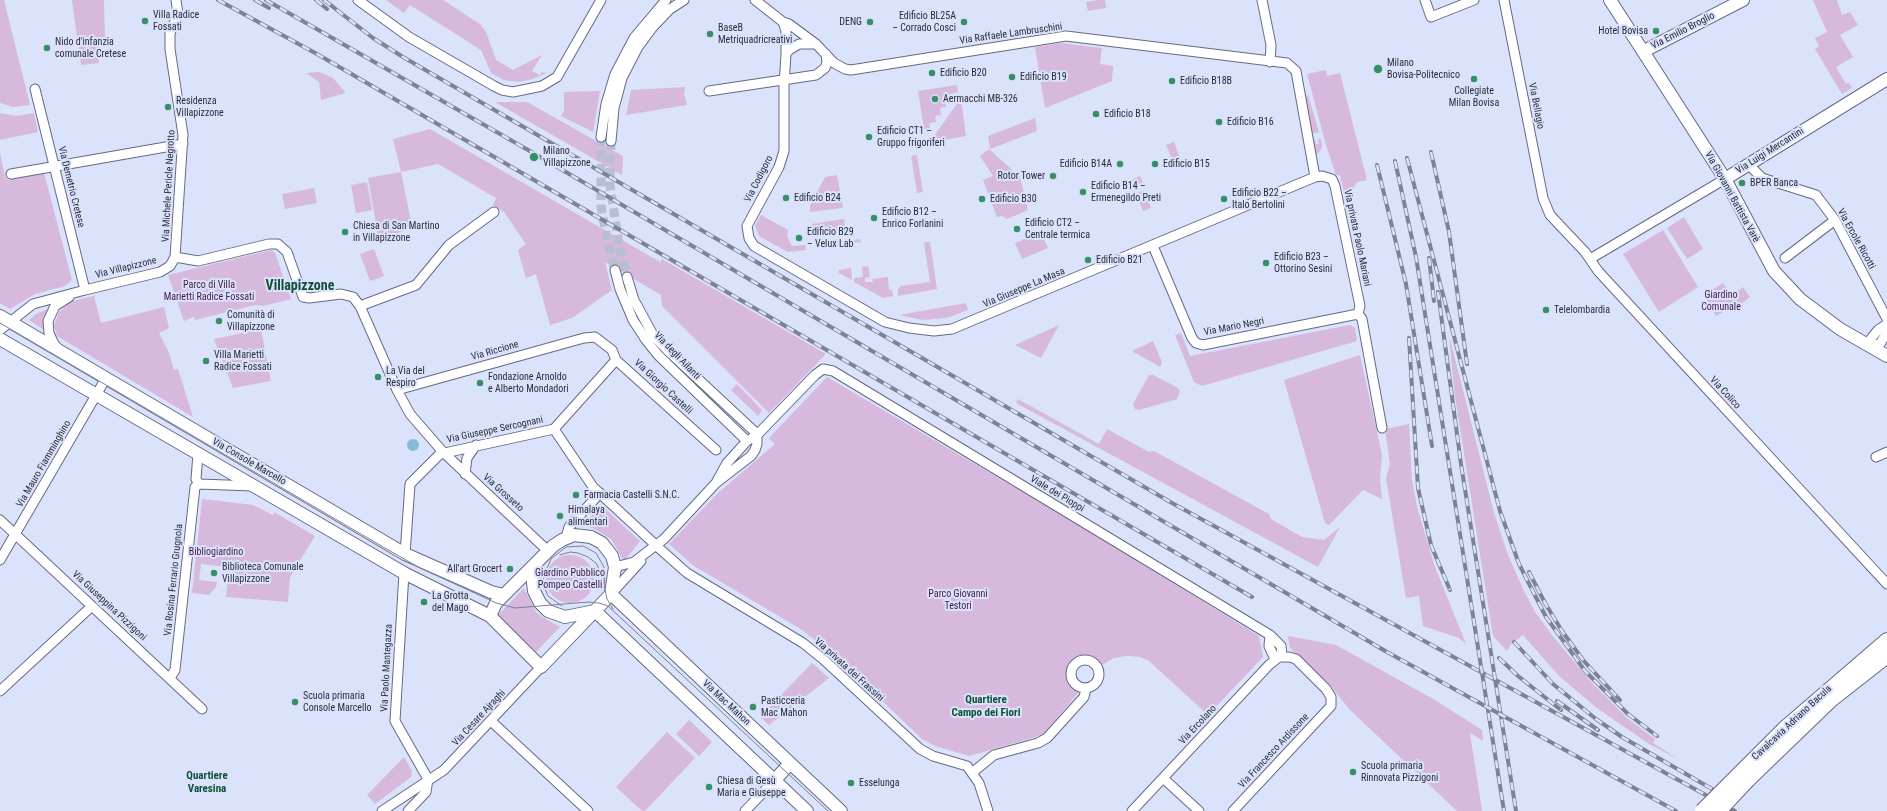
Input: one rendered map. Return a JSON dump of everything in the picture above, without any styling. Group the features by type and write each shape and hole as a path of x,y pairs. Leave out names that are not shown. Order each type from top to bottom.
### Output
{"main road":[{"name":"Via Giovanni Battista Varè","path":"1610,0 1725,179 1774,266 1800,299 1840,329 1887,356"},
{"name":"Via Emilio Broglio","path":"1644,51 1743,0"},
{"name":"Via Luigi Mercantini","path":"1725,179 1887,79"},
{"name":"Via Console Marcello","path":"5,318 60,352 405,554 491,592 504,595"},
{"name":"Via Console Marcello","path":"0,339 404,573 490,616 541,666"},
{"path":"490,616 494,606 557,542 566,538 580,535 598,540 610,552 615,567 611,594 541,666"},
{"path":"535,565 533,582 534,591 540,603 548,611 565,617 595,612"},
{"name":"Via Mac Mahon","path":"611,594 841,811"},
{"path":"595,612 808,811"},
{"name":"Cavalcavia Adriano Bacula","path":"1719,811 1743,777 1786,727 1887,640"},
{"name":"Cavalcavia Adriano Bacula","path":"1702,811 1831,700 1887,656"},
{"path":"775,780 790,763"}],"street":[{"name":"Via Michele Pericle Negrotto","path":"175,257 183,144 182,120 173,75 170,49 170,33 178,14 176,0"},
{"path":"358,0 404,34 498,89 510,92 524,91 542,86 557,77 601,0"},
{"path":"601,137 606,104 615,74 634,38 666,0"},
{"path":"611,141 614,108 622,78 638,47 652,28 670,9 684,0"},
{"path":"709,91 816,75 825,68 827,63 826,54 816,44 789,24 783,22 755,0"},
{"path":"1262,0 1271,45 1270,62 1287,63 1296,70 1315,177"},
{"path":"1425,0 1431,17 1474,0"},
{"name":"Via Bellagio","path":"1504,0 1543,198 1550,215"},
{"path":"783,22 786,31 784,80"},
{"name":"Via Raffaele Lambruschini","path":"826,54 840,67 851,70 1066,36 1270,62"},
{"path":"786,54 789,50 800,44 816,44"},
{"name":"Via Codigoro","path":"749,238 748,226 782,159 784,80"},
{"name":"Via Demetrio Cretese","path":"35,89 85,290"},
{"path":"11,174 183,144"},
{"name":"Via Ercole Ricotti","path":"1750,164 1762,178 1816,195 1835,220 1887,319"},
{"name":"Via Giuseppe La Masa","path":"749,238 754,246 885,322 909,328 934,331 952,329 976,320 1315,177"},
{"name":"Via privata Paolo Mariani","path":"1315,177 1327,177 1332,180 1335,186 1360,306 1358,314 1362,318 1382,428"},
{"name":"Via Luigi Mercantini","path":"1590,259 1725,179"},
{"path":"360,306 416,285 449,245 494,212"},
{"name":"Via Colico","path":"1550,215 1590,259 1602,276 1887,584"},
{"path":"1785,258 1835,220"},
{"path":"175,257 198,261 269,244 278,244 285,249 303,297 309,298 345,294 353,297 360,306 397,390 410,414 443,452 435,458 410,484 405,554"},
{"name":"Via Mario Negri","path":"1153,246 1192,338 1196,343 1203,345 1358,314"},
{"name":"Via Villapizzone","path":"0,330 5,318 33,304 160,272 170,266 175,257"},
{"name":"Via degli Ailanti","path":"615,270 620,289 633,320 646,340 658,355 747,441"},
{"name":"Via degli Ailanti","path":"627,277 634,300 653,335 757,435"},
{"path":"60,352 54,344 48,329 50,314 62,300 85,290"},
{"path":"1887,324 1878,330 1870,340 1869,346 1880,344 1887,332"},
{"name":"Via Riccione","path":"397,390 584,338 590,337 599,339"},
{"name":"Via Giorgio Castelli","path":"599,339 612,350 616,360 716,450"},
{"name":"Via Giuseppe Sercognani","path":"443,452 554,429 616,360"},
{"name":"Viale dei Pioppi","path":"757,435 819,372 823,369 833,371 1270,635 1281,646 1279,658"},
{"name":"Via Mauro Fiamminghino","path":"0,560 16,535 106,378"},
{"name":"Via privata dei Frassini","path":"554,429 600,494 655,545 687,573 802,643 823,659 920,749 933,756 962,763 972,772 979,783 988,811"},
{"path":"716,483 727,463 747,441 757,435"},
{"path":"615,567 634,562 664,539 716,483 751,456 755,450 757,435"},
{"path":"465,474 466,458 476,445"},
{"name":"Via Grosseto","path":"443,452 548,551"},
{"path":"1876,457 1887,452"},
{"name":"Via Rosina Ferrario Grugnola","path":"170,678 175,670 195,490 199,484 196,479 198,454"},
{"path":"199,484 254,486"},
{"path":"566,538 569,527 600,494"},
{"name":"Via Giuseppina Pizzigoni","path":"0,520 202,709"},
{"path":"611,594 655,545"},
{"name":"Via Paolo Mantegazza","path":"404,573 395,721 428,779"},
{"path":"0,691 92,606"},
{"name":"Via Francesco Ardissone","path":"1234,811 1331,706 1331,697 1326,689 1296,659 1279,658"},
{"name":"Via Ercolano","path":"1132,811 1279,658"},
{"name":"Via Cesare Ajraghi","path":"384,810 428,779 444,770 541,666"},
{"path":"972,772 994,755 1038,743 1046,738 1084,697 1086,689"},
{"path":"491,721 588,811"},
{"path":"1163,778 1199,811"},
{"path":"408,811 426,792 428,779"},
{"path":"745,811 775,780"}],"green space":[{"path":"0,0 4,0 30,105 13,107 0,103"},
{"path":"72,0 104,0 105,42 97,43 99,63 81,65"},
{"path":"386,0 443,0 480,24 486,32 496,60 513,70 542,55 532,71 540,75 542,72 546,73 533,79 518,82 504,80 491,73 481,50 410,5 404,13"},
{"path":"1105,0 1106,8 1088,11 1086,2"},
{"path":"1813,0 1837,0 1842,15 1850,12 1858,25 1840,35 1853,57 1836,67 1846,84 1849,83 1852,88 1842,94 1815,49 1819,46 1815,38 1827,32"},
{"path":"1061,43 1102,48 1100,64 1113,66 1112,81 1045,108 1035,47"},
{"path":"1326,70 1327,76 1340,73 1367,180 1357,182 1352,191 1344,192 1340,175 1336,175 1326,145 1307,74"},
{"path":"319,72 333,78 346,93 321,100 319,82 306,73"},
{"path":"957,85 958,92 950,94 951,100 945,101 946,107 940,108 941,115 935,116 936,122 929,123 930,128 924,129 918,91"},
{"path":"685,87 684,94 687,105 626,115 631,90"},
{"path":"600,91 593,132 561,116 564,111 564,92"},
{"path":"1308,95 1319,132 1311,134 1304,96"},
{"path":"961,98 966,136 929,143"},
{"path":"495,102 527,102 623,156 622,175"},
{"path":"0,113 16,116 34,113 38,132 0,140"},
{"path":"1035,118 1037,131 990,149 988,136"},
{"path":"430,129 660,262 662,259 826,354 769,413 662,306 661,295 605,262 612,290 572,318 550,325 536,274 526,278 518,250 526,244 504,212 493,205 496,198 438,164 401,172 393,139"},
{"path":"1318,139 1321,139 1322,146 1321,150 1315,156 1312,140 1315,140 1316,144 1319,144"},
{"path":"1174,142 1183,166 1176,169 1166,145"},
{"path":"989,149 1020,177 1028,210 1007,219 1002,216 997,217 983,180 993,176 980,156"},
{"path":"0,152 5,177 8,180 44,173 72,280 65,286 35,294 10,309 0,303"},
{"path":"917,155 923,192 917,193 911,156"},
{"path":"401,172 412,227 391,236 378,236 368,178"},
{"path":"837,175 843,208 810,212 810,206 825,177"},
{"path":"1140,176 1143,182 1133,187 1131,180"},
{"path":"367,182 372,210 356,213 351,185"},
{"path":"314,188 317,203 285,209 282,194"},
{"path":"1144,190 1151,208 1143,211 1136,194"},
{"path":"761,215 788,230 787,236 792,246 805,245 806,250 788,252 759,236 755,226"},
{"path":"1684,217 1703,249 1687,259 1667,228"},
{"path":"844,219 845,230 813,235 812,224"},
{"path":"1663,230 1698,287 1659,312 1623,254"},
{"path":"1041,232 1048,248 1022,259 1015,243"},
{"path":"860,239 861,242 819,248 818,246"},
{"path":"924,242 930,242 937,289 898,296 898,289 900,286 930,282"},
{"path":"374,249 384,276 370,281 360,254"},
{"name":"Parco di Villa Marietti Radice Fossati","path":"271,250 275,253 291,299 263,306 255,305 195,320 194,317 184,321 168,275"},
{"path":"868,266 870,277 865,278 865,282 873,282 872,279 888,277 889,290 892,290 893,296 883,298 854,282 854,278 863,277 862,267"},
{"path":"851,268 852,280 839,273 839,270"},
{"name":"Giardino Comunale","path":"1723,283 1732,296 1743,287 1750,297 1735,309 1733,306 1716,316 1704,295"},
{"path":"94,296 101,323 164,307 169,328 159,333 169,353 174,370 178,369 193,417 57,336 54,325 59,312 72,301"},
{"path":"966,303 968,310 947,318 923,320 899,315"},
{"path":"50,308 44,330 29,320 36,314"},
{"path":"1059,325 1041,358 1015,345"},
{"path":"1350,325 1355,328 1357,341 1202,386 1194,382 1175,335 1181,333 1190,356"},
{"path":"261,329 271,381 233,388 214,339"},
{"path":"1449,335 1494,513 1508,555 1535,612 1591,682 1628,719 1655,739 1653,743 1678,759 1649,744 1597,708 1559,676 1523,635 1511,644 1507,651 1493,636 1454,390"},
{"path":"1153,341 1162,362 1160,367 1132,351"},
{"path":"1360,355 1382,455 1380,478 1382,499 1363,490 1329,525 1325,523 1284,380"},
{"path":"1149,375 1153,375 1178,388 1180,391 1177,399 1139,410 1135,409 1133,404"},
{"name":"Parco Giovanni Testori","path":"827,377 1082,527 1259,636 1263,657 1208,715 1149,661 1140,657 1127,656 1114,658 1102,665 1095,658 1082,656 1074,659 1068,665 1067,671 1068,680 1072,687 1079,692 1043,735 969,756 935,746 922,739 830,651 799,628 694,566 669,544 718,493 775,444 769,438"},
{"path":"737,384 762,410 758,416 731,390"},
{"path":"1018,399 1099,444 1107,429 1149,452 1154,451 1269,514 1271,519 1302,537 1324,540 1340,527 1318,567 1016,403"},
{"path":"1409,424 1412,480 1417,507 1435,567 1466,644 1459,638 1423,626 1419,596 1406,598 1386,478 1390,464 1385,429"},
{"name":"Bibliogiardino","path":"202,499 253,505 273,515 274,512 315,536 290,577 288,602 226,597 229,567 201,564 199,580 217,582 216,587 209,595 192,593"},
{"path":"601,505 640,541 625,560 622,558 611,539 595,529 583,525"},
{"name":"Giardino Pubblico Pompeo Castelli","path":"570,555 579,557 587,562 592,570 594,579 592,588 587,596 579,601 570,603 561,601 553,596 548,588 546,579 548,570 553,562 561,557"},
{"path":"524,588 536,612 560,627 536,652 497,616"},
{"path":"1288,636 1336,645 1435,700 1482,730 1483,741 1470,733 1482,811 1457,811 1350,710 1330,685 1290,648"},
{"path":"812,663 829,678 769,725 760,717"},
{"path":"689,720 712,742 699,756 676,734"},
{"path":"667,732 695,758 645,811 642,811 616,787"},
{"path":"404,757 412,771 411,777 375,804 367,795"}],"water":[{"path":"413,439 417,441 419,445 417,449 413,451 409,449 407,445 409,441"}],"tunnel":[{"path":"601,137 601,206 615,270"},
{"path":"611,141 610,185 619,245 627,277"}],"tram line":[{"path":"0,323 420,568 496,603 515,608 588,602 608,606 828,811"},
{"path":"562,606 548,596 543,577 551,559 566,547 583,546 596,553 604,567 605,588"},
{"path":"560,555 570,552 578,553 588,557 596,563 602,575 607,599 613,609"}],"railway":[{"path":"218,0 317,54 1252,597"},
{"path":"255,0 269,8"},
{"path":"266,0 535,154 1387,652 1676,811"},
{"path":"316,0 327,9"},
{"path":"324,0 373,38 403,57 1172,503 1735,811"},
{"path":"1431,152 1449,232 1467,364"},
{"path":"1407,158 1500,511 1519,564 1546,617 1585,671 1628,714 1657,736"},
{"path":"1395,161 1416,257 1504,811"},
{"path":"1377,165 1406,284 1432,446"},
{"path":"1429,258 1434,301"},
{"path":"1438,292 1461,464 1516,811"},
{"path":"1409,338 1418,488 1431,545 1450,590"},
{"path":"1529,572 1562,631 1583,660 1620,700"},
{"path":"1514,642 1553,684 1596,719 1622,737 1712,789"},
{"path":"1499,658 1518,676 1561,710"},
{"path":"1557,701 1598,730"}],"place":[{"name":"Villa Radice Fossati","path":"145,21"},
{"name":"DENG","path":"870,22"},
{"name":"Edificio BL25A – Corrado Cosci","path":"964,22"},
{"name":"Hotel Bovisa","path":"1656,31"},
{"name":"BaseB Metriquadricreativi","path":"710,34"},
{"name":"Nido d'infanzia comunale Cretese","path":"47,48"},
{"name":"Milano Bovisa-Politecnico","path":"1378,69"},
{"name":"Edificio B20","path":"932,73"},
{"name":"Edificio B19","path":"1012,77"},
{"name":"Collegiate Milan Bovisa","path":"1474,79"},
{"name":"Edificio B18B","path":"1172,81"},
{"name":"Aermacchi MB-326","path":"935,99"},
{"name":"Residenza Villapizzone","path":"168,107"},
{"name":"Edificio B18","path":"1096,114"},
{"name":"Edificio B16","path":"1219,122"},
{"name":"Edificio CT1 – Gruppo frigoriferi","path":"869,137"},
{"name":"Milano Villapizzone","path":"534,157"},
{"name":"Edificio B14A","path":"1120,164"},
{"name":"Edificio B15","path":"1155,164"},
{"name":"Rotor Tower","path":"1053,176"},
{"name":"BPER Banca","path":"1742,183"},
{"name":"Edificio B14 – Ermenegildo Preti","path":"1083,192"},
{"name":"Edificio B24","path":"786,198"},
{"name":"Edificio B30","path":"982,199"},
{"name":"Edificio B22 – Italo Bertolini","path":"1224,199"},
{"name":"Edificio B12 – Enrico Forlanini","path":"874,218"},
{"name":"Edificio CT2 – Centrale termica","path":"1017,229"},
{"name":"Chiesa di San Martino in Villapizzone","path":"345,232"},
{"name":"Edificio B29 – Velux Lab","path":"799,238"},
{"name":"Edificio B21","path":"1088,260"},
{"name":"Edificio B23 – Ottorino Sesini","path":"1266,263"},
{"name":"Telelombardia","path":"1546,310"},
{"name":"Comunità di Villapizzone","path":"219,321"},
{"name":"Villa Marietti Radice Fossati","path":"206,361"},
{"name":"La Via del Respiro","path":"378,377"},
{"name":"Fondazione Arnoldo e Alberto Mondadori","path":"480,383"},
{"name":"Farmacia Castelli S.N.C.","path":"576,495"},
{"name":"Himalaya alimentari","path":"560,516"},
{"name":"All'art Grocert","path":"510,569"},
{"name":"Biblioteca Comunale Villapizzone","path":"214,573"},
{"name":"La Grotta del Mago","path":"424,602"},
{"name":"Scuola primaria Console Marcello","path":"295,702"},
{"name":"Pasticceria Mac Mahon","path":"753,707"},
{"name":"Scuola primaria Rinnovata Pizzigoni","path":"1353,772"},
{"name":"Esselunga","path":"851,783"},
{"name":"Chiesa di Gesù Maria e Giuseppe","path":"709,787"}],"district":[{"name":"Villapizzone","path":"300,286"},
{"name":"Quartiere Campo dei Fiori","path":"986,706"},
{"name":"Quartiere Varesina","path":"207,782"}]}
